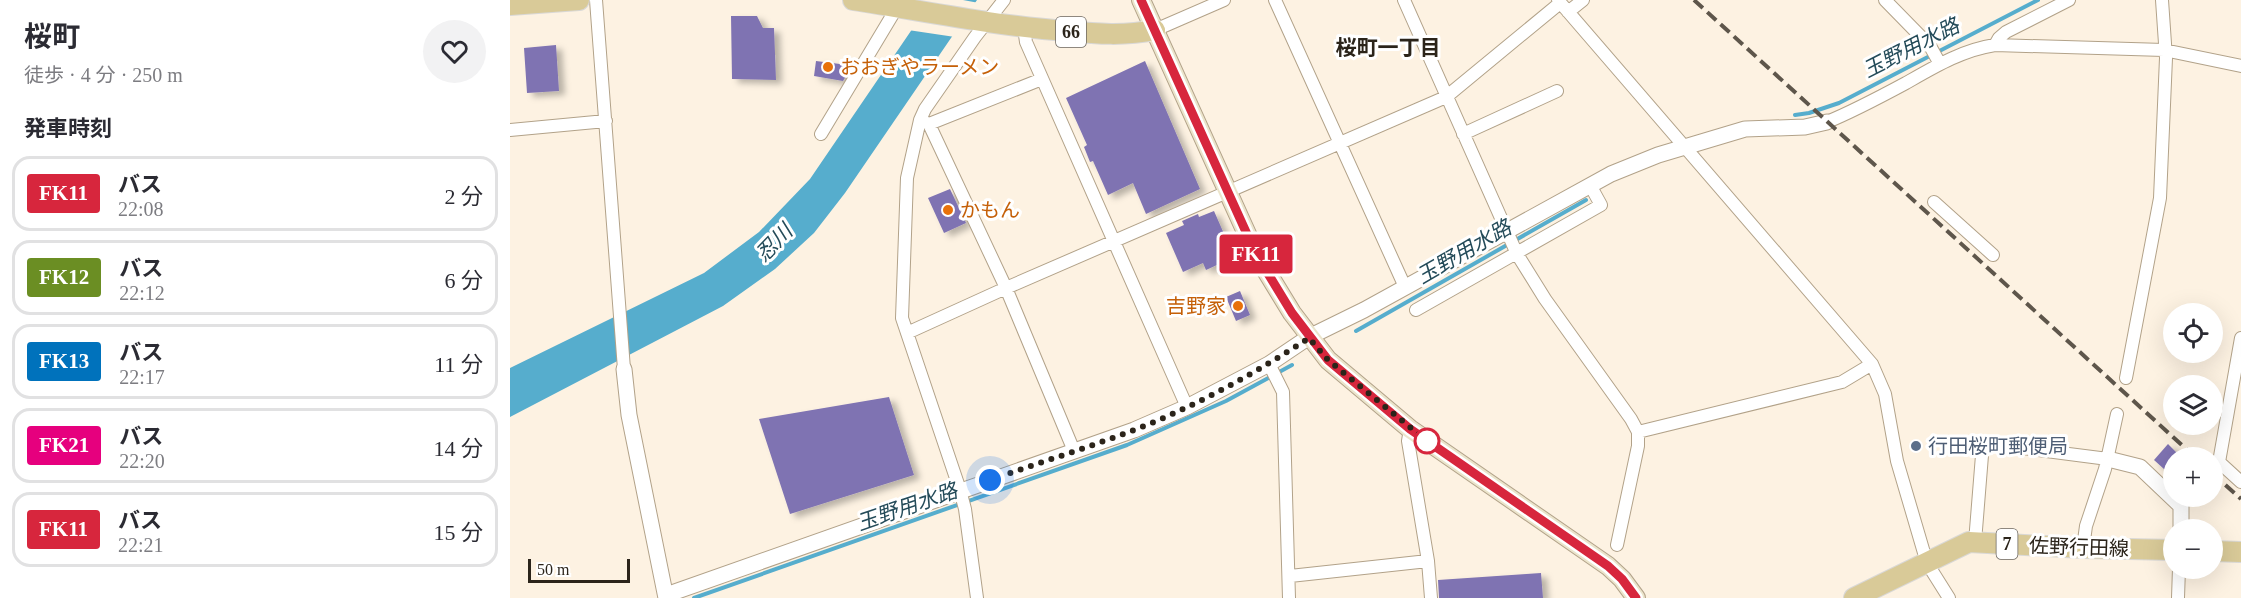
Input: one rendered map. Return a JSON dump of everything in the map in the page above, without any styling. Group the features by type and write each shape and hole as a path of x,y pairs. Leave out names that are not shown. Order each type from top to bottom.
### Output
{"main road":[{"path":"510,5 579,0"},
{"name":"66","path":"853,0 901,5 1024,28 1108,34 1134,34 1155,30"},
{"path":"1141,0 1256,254 1309,338 1328,360 1410,429 1608,566 1622,579 1636,598"},
{"name":"佐野行田線","path":"1854,598 1969,542 2163,550"},
{"path":"2223,551 2241,552"}],"street":[{"path":"596,0 618,304 629,415 664,597 962,499 1074,451 1134,430 1187,407 1270,365 1309,338 1405,287 1601,205 1590,185"},
{"path":"977,598 962,499 902,318 907,178 924,122 950,72 984,21 1004,0"},
{"path":"1155,30 1224,0"},
{"path":"1275,0 1405,287"},
{"path":"1404,0 1512,243 1545,299 1638,432 1636,464 1617,545"},
{"path":"907,333 1446,97 1562,5 1583,0"},
{"path":"1885,0 1935,56"},
{"path":"1995,45 2006,32 2069,0"},
{"path":"2126,378 2160,198 2166,58 2162,0"},
{"path":"821,134 901,5"},
{"path":"1562,5 1872,364 1885,393 1897,461 1927,563 1949,598"},
{"path":"1024,28 1026,42 1187,407"},
{"path":"1416,310 1590,185 1630,166 1684,146 1745,129 1805,128 1827,122 1872,102 1935,56 1995,45 2164,50 2241,66"},
{"path":"924,122 1042,79"},
{"path":"1463,134 1557,91"},
{"path":"510,130 606,121"},
{"path":"924,122 1006,288 1074,451"},
{"path":"1934,202 1993,255"},
{"path":"2241,338 2219,462 2241,482"},
{"path":"1638,432 1842,382 1872,364"},
{"path":"1270,365 1283,392 1289,598"},
{"path":"2083,548 2086,526 2108,459 2117,414"},
{"path":"1410,429 1408,441 1428,561 1431,598"},
{"path":"1975,542 1983,443 2108,459 2140,467 2181,506 2181,519"},
{"path":"1290,576 1428,561"},
{"path":"2178,598 2179,579"}],"water":[{"name":"忍川","path":"932,0 977,0 845,193 814,233 775,269 723,306 510,417 510,368 704,273 759,232 810,179"}],"pier":[{"path":"929,0 963,0 979,3 955,37 908,30"}],"building":[{"path":"731,16 757,16 763,28 774,28 776,80 732,79"},
{"path":"556,45 559,91 527,93 524,48"},
{"path":"816,61 848,65 843,81 814,76"},
{"path":"1145,61 1200,189 1146,214 1133,183 1108,195 1093,161 1090,162 1084,147 1087,145 1066,98"},
{"name":"かもん","path":"950,189 966,223 944,233 928,198"},
{"path":"1214,211 1232,252 1228,254 1230,259 1206,270 1203,263 1183,272 1166,233 1184,225 1182,221 1198,214 1199,217"},
{"path":"1240,291 1250,315 1236,321 1226,297"},
{"path":"889,397 914,475 790,514 759,419"},
{"path":"2163,450 2163,468 2154,460"},
{"path":"1541,573 1543,598 1439,598 1438,580"}],"waterway":[{"name":"玉野用水路","path":"1795,115 1839,103 2038,0"},
{"name":"玉野用水路","path":"1356,331 1586,200"},
{"name":"玉野用水路","path":"694,598 1127,445 1226,401 1292,365"}],"railway":[{"path":"1694,0 2184,447"},
{"path":"2223,483 2241,499"}],"bus line":[{"name":"FK11","path":"1141,0 1256,254 1309,338 1328,360 1410,429 1608,566 1622,579 1636,598"}],"place":[{"name":"おおぎやラーメン","path":"828,67"},
{"name":"かもん","path":"948,210"},
{"name":"吉野家","path":"1238,306"},
{"name":"行田桜町郵便局","path":"1916,446"}],"district":[{"name":"桜町一丁目","path":"1388,48"}],"route":[{"path":"990,480 1134,430 1187,407 1269,364 1309,338 1328,360 1427,441"}]}
